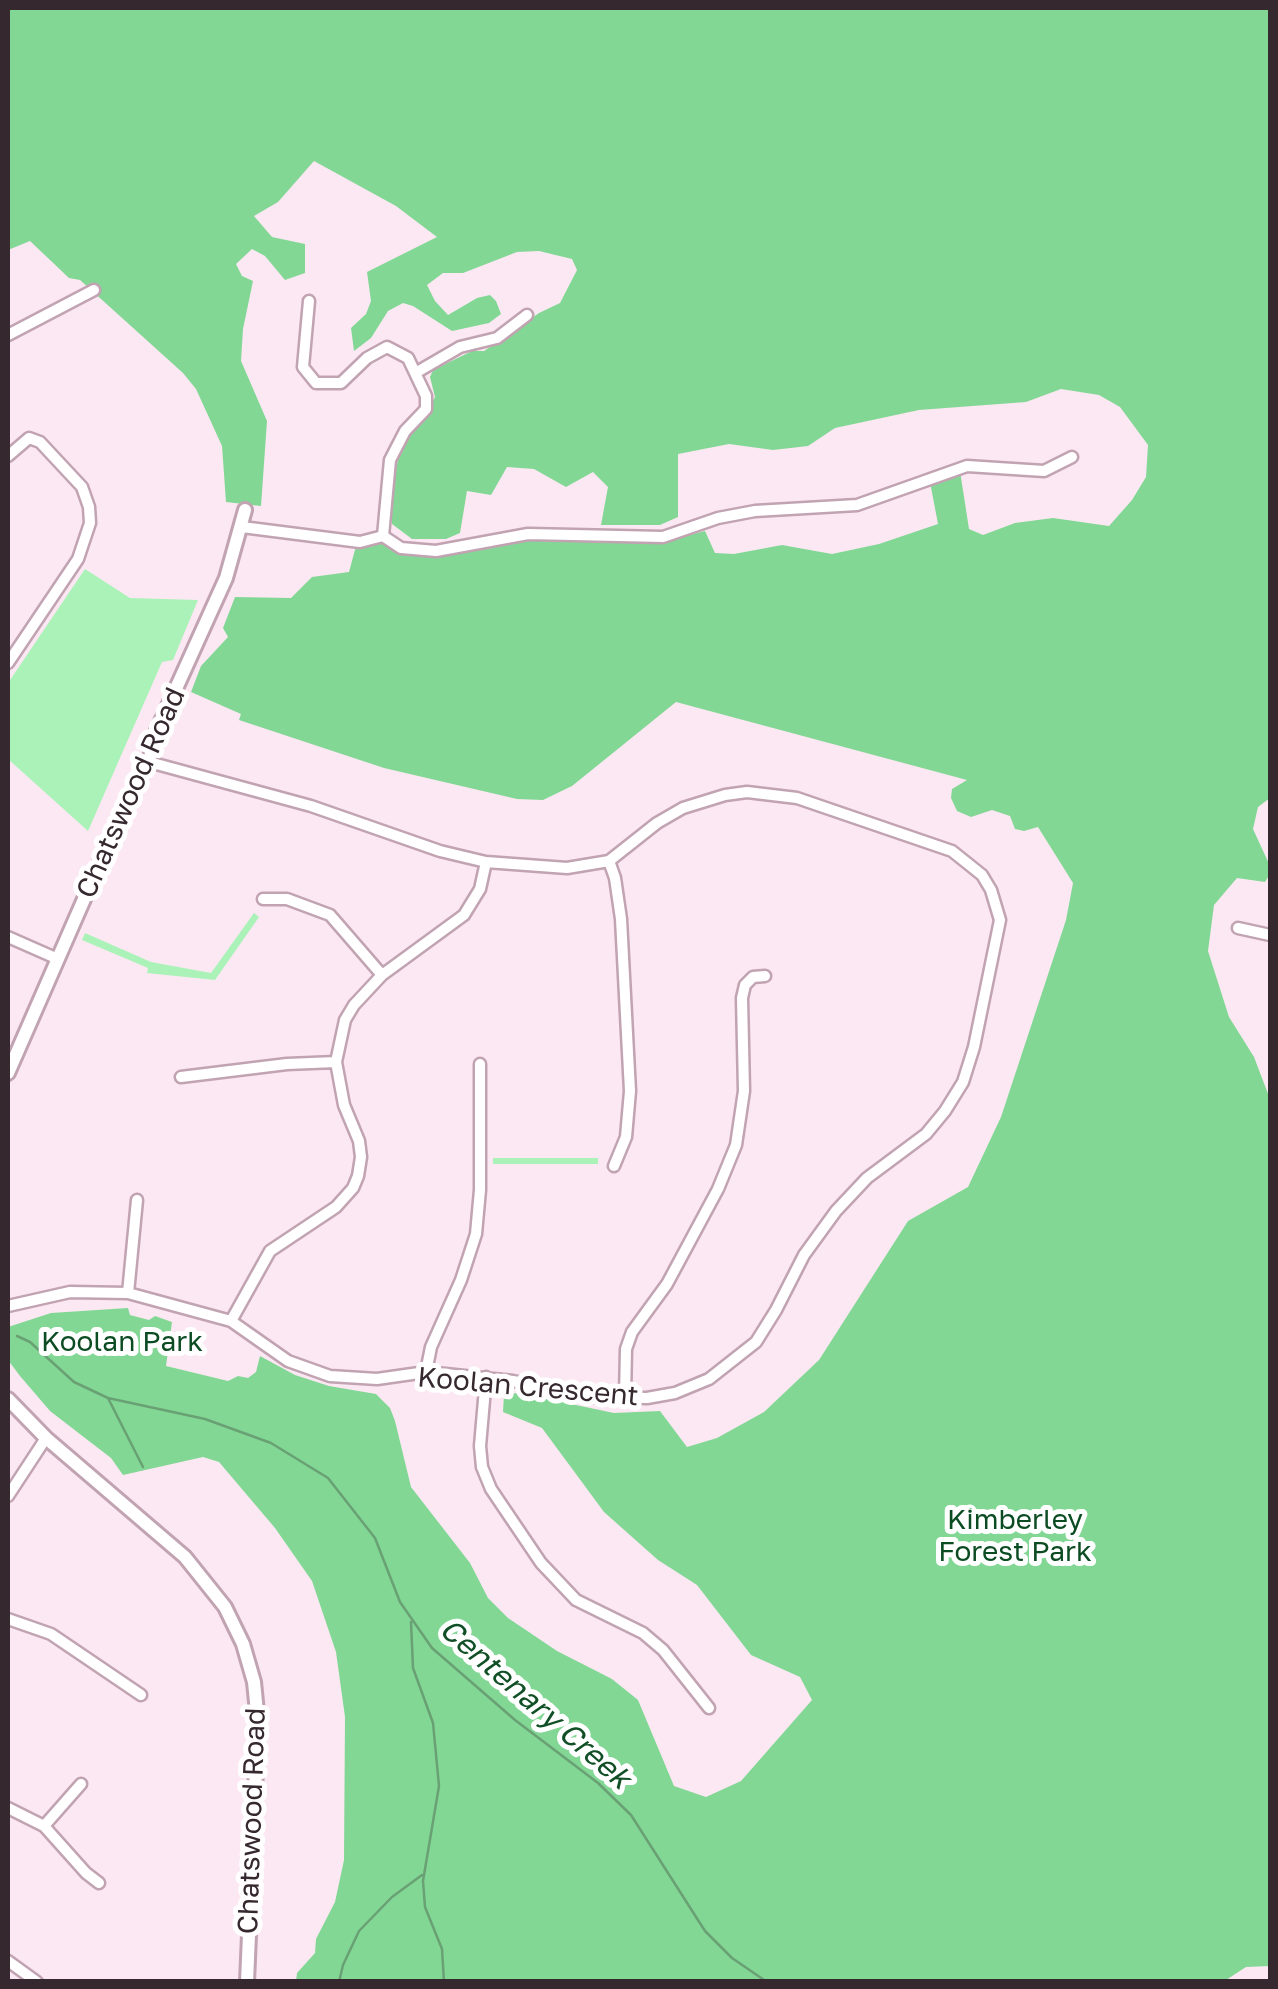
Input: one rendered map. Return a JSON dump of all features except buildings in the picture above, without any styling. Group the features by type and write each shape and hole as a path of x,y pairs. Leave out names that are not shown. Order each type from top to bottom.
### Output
{"street":[{"path":"8,335 94,290"},
{"path":"309,301 304,367 316,383 342,383 367,358 387,347 408,358 426,396 426,410 405,431 390,460 384,536"},
{"path":"417,372 460,347 498,338 527,315"},
{"path":"8,456 29,438 40,442 82,486 90,506 90,523 78,559 8,663"},
{"path":"384,536 400,548 436,550 528,534 663,537 755,510 858,505 967,466 1044,471 1072,457"},
{"name":"Chatswood Road","path":"8,1073 128,797 149,762 156,735 226,578 245,510"},
{"path":"242,527 360,542 384,536"},
{"path":"149,762 311,806 440,851 486,862 567,868 609,861 621,919 630,1091 626,1137 614,1166"},
{"name":"Koolan Crescent","path":"8,1306 70,1292 128,1292 231,1321 288,1361 330,1376 377,1379 426,1372 486,1377 594,1397 658,1397 722,1371 756,1342 804,1255 836,1210 868,1178 926,1134 962,1082 974,1047 1000,920 998,907 982,875 952,851 798,798 771,793 725,795 683,808 609,861"},
{"path":"231,1321 270,1251 336,1208 353,1188 361,1156 359,1141 344,1105 336,1062 346,1020 361,995 382,975 464,915 480,889 486,862"},
{"path":"262,898 287,899 330,916 382,975"},
{"path":"1238,928 1270,935"},
{"path":"8,938 58,960"},
{"path":"626,1397 626,1349 632,1332 666,1284 718,1189 736,1145 744,1092 742,998 745,985 753,977 766,976"},
{"path":"181,1078 287,1064 336,1062"},
{"path":"426,1372 476,1234 480,1064"},
{"path":"128,1292 137,1200"},
{"path":"486,1377 482,1468 491,1489 540,1564 576,1600 642,1633 663,1650 708,1708"},
{"name":"Chatswood Road","path":"8,1400 46,1438 185,1557 219,1598 242,1644 254,1682 258,1722 248,1982"},
{"path":"8,1496 46,1438"},
{"path":"8,1619 50,1634 141,1696"},
{"path":"44,1826 81,1784"},
{"path":"8,1808 44,1826 99,1883"},
{"path":"8,1961 38,1982"}],"green space":[{"name":"Kimberley Forest Park","path":"8,8 1270,8 1270,798 1258,807 1253,829 1270,874 1265,882 1237,878 1214,905 1208,951 1229,1017 1254,1057 1270,1099 1270,1966 1246,1967 1223,1982 296,1981 297,1973 315,1953 316,1939 335,1902 344,1860 345,1717 336,1652 312,1581 275,1528 219,1462 203,1457 123,1475 111,1458 50,1411 20,1376 8,1360 8,1327 51,1313 128,1308 130,1315 149,1320 155,1316 172,1322 166,1366 228,1381 238,1376 248,1378 256,1372 260,1356 295,1375 376,1394 390,1408 395,1421 411,1487 470,1563 488,1598 508,1618 557,1651 612,1679 638,1700 674,1786 706,1797 741,1781 812,1700 800,1677 751,1655 697,1585 658,1560 604,1512 542,1428 503,1412 504,1394 519,1393 614,1413 660,1411 687,1447 717,1438 764,1412 819,1360 908,1221 968,1187 1001,1117 1066,920 1073,883 1038,827 1015,829 1010,816 992,810 971,817 957,811 952,789 967,780 676,702 572,786 543,800 517,799 384,768 239,720 241,714 191,692 201,666 228,637 223,628 235,597 291,598 312,577 349,572 356,546 384,541 393,550 435,557 515,540 632,542 670,540 705,531 715,553 734,554 782,545 832,554 879,544 938,524 930,482 960,471 969,529 983,535 1015,523 1053,518 1109,526 1146,477 1148,445 1120,407 1099,395 1061,389 1026,402 919,410 835,428 808,446 773,450 729,444 678,454 678,517 660,525 601,525 608,487 593,472 566,487 534,469 507,467 491,495 467,491 460,533 446,539 412,539 392,524 391,500 401,441 424,417 435,397 430,377 433,370 472,351 484,351 560,303 577,270 572,259 539,251 517,252 463,273 443,273 427,285 448,315 490,295 501,314 489,323 452,331 403,303 388,311 371,338 354,351 351,328 366,314 371,301 367,272 437,237 396,206 314,161 278,202 254,216 272,237 305,244 305,273 285,280 265,256 252,249 236,264 242,276 253,281 241,361 267,421 261,506 226,502 222,446 196,389 183,373 80,280 69,278 30,241 8,250"},
{"path":"85,569 130,598 198,600 173,660 162,662 88,831 8,759 8,683"},
{"path":"254,913 259,917 215,980 147,973 148,968 82,940 85,933 151,962 211,973"},
{"path":"493,1158 598,1158 598,1164 493,1164"}],"waterway":[{"name":"Centenary Creek","path":"17,1336 30,1342 74,1382 108,1398 205,1419 271,1443 328,1478 375,1538 400,1602 432,1648 515,1720 598,1783 631,1815 705,1931 732,1958 767,1982"},
{"path":"108,1398 143,1467"},
{"path":"411,1622 413,1668 433,1723 439,1786 423,1881 425,1907 442,1949 444,1982"},
{"path":"339,1982 359,1931 392,1897 422,1875"}],"park label":[{"name":"Koolan Park","path":"122,1342"}]}
